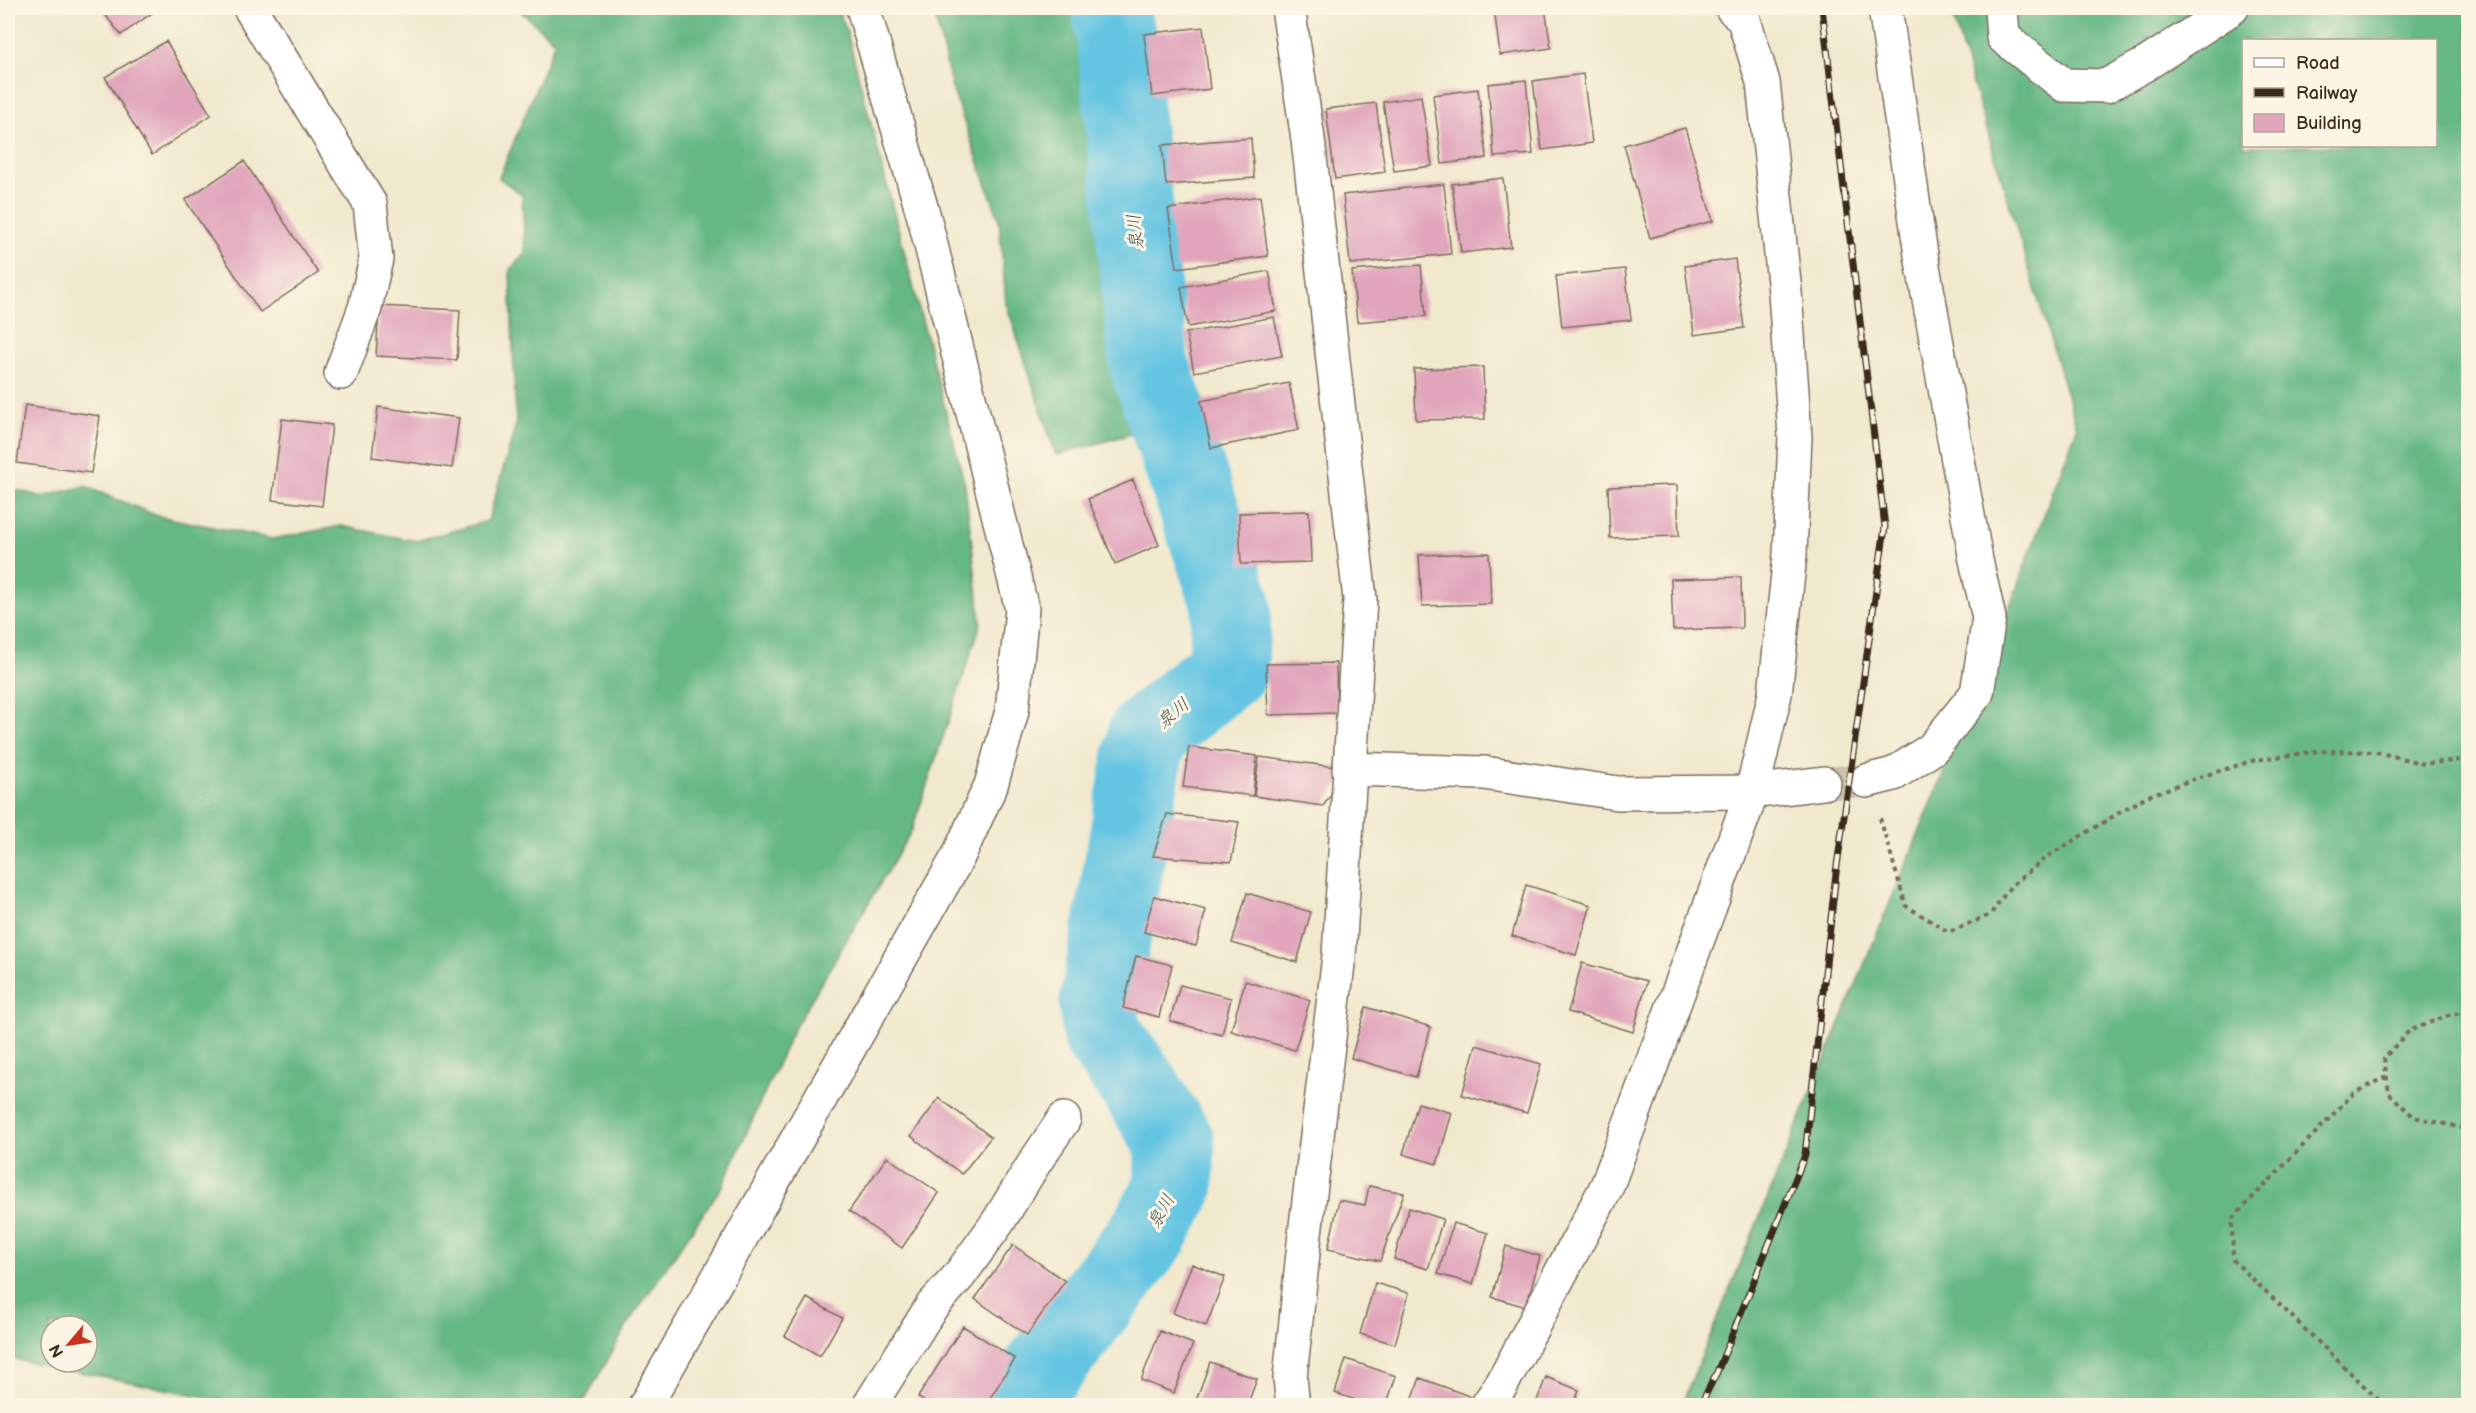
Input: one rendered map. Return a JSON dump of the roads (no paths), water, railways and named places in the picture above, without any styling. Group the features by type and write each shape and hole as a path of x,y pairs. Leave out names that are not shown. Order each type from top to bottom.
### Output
{"street":[{"path":"250,8 370,204 376,258 365,308 341,373"},
{"path":"645,1406 958,857 991,785 1012,711 1022,609 924,217 863,8"},
{"path":"1288,8 1308,139 1360,599 1339,956 1290,1378 1293,1406"},
{"path":"1487,1406 1502,1384 1607,1186 1752,792 1775,694 1790,555 1795,436 1785,292 1763,82 1744,20 1732,8"},
{"path":"1867,780 1894,774 1932,749 1977,693 1989,618 1976,560 1921,255 1885,8"},
{"path":"2001,8 2004,37 2064,85 2106,86 2146,64 2232,8"},
{"path":"1349,769 1484,773 1617,793 1752,792 1824,783"},
{"path":"869,1406 932,1306 959,1275 998,1222 1064,1119"}],"waterway":[{"name":"泉川","path":"1015,1406 1149,1233 1174,1187 1175,1143 1138,1084 1102,1034 1099,1005 1147,735 1228,668 1232,605 1149,364 1117,43 1111,8"}],"tunnel":[{"path":"1824,783 1866,781"}],"railway":[{"path":"1700,1406 1717,1372 1805,1155 1836,873 1885,527 1822,8"}]}
